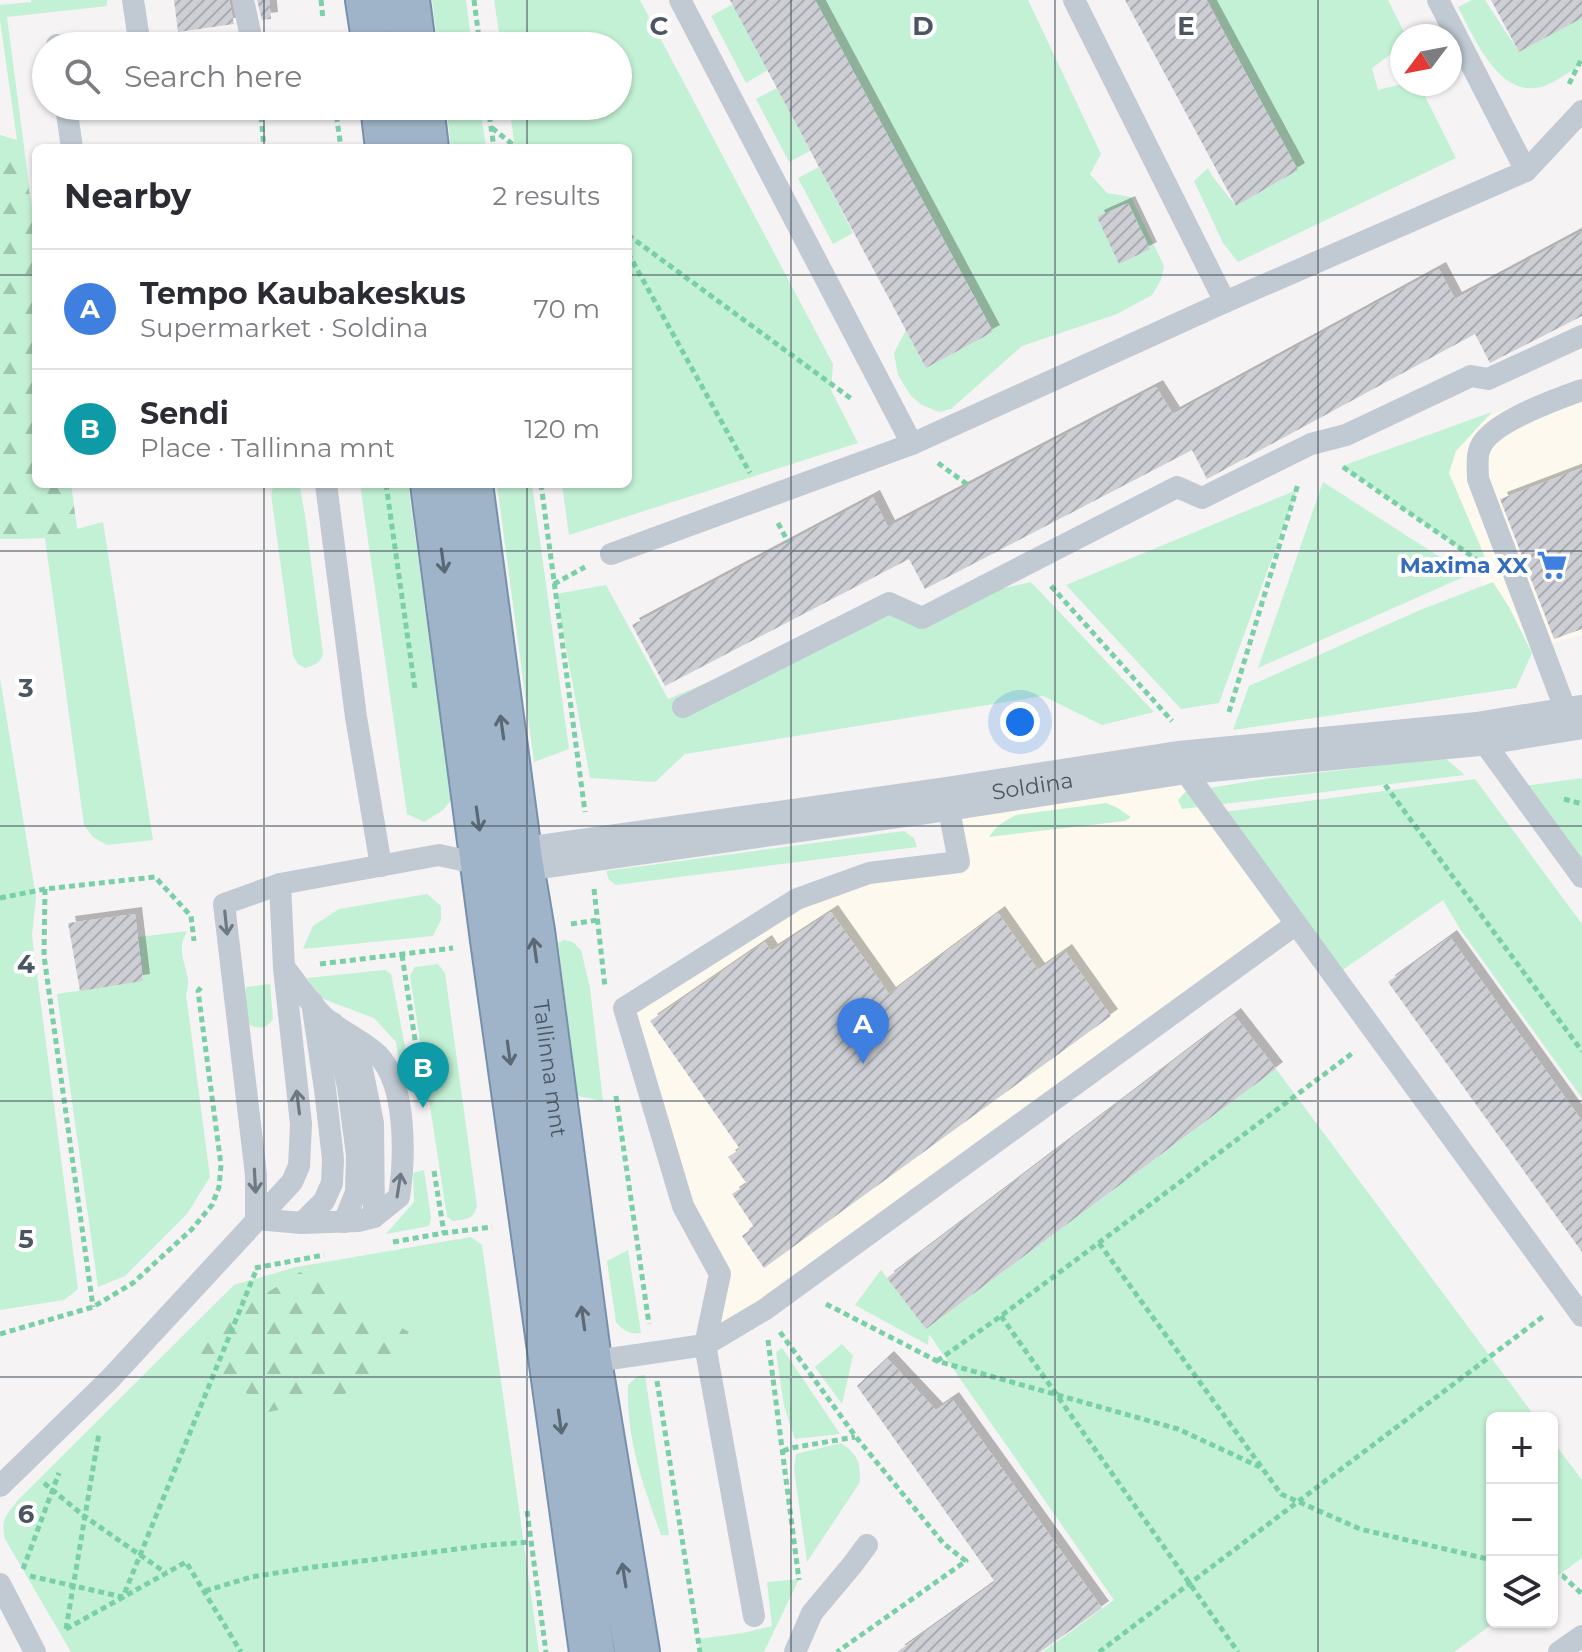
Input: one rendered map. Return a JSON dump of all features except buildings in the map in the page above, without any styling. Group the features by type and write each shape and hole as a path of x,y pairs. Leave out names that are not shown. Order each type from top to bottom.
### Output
{"highway":[{"path":"385,120 388,144"},
{"path":"423,120 426,144"},
{"name":"Tallinna mnt","path":"434,488 502,862 532,931 571,1365 592,1652"},
{"name":"Tallinna mnt","path":"470,488 502,862"},
{"name":"Tallinna mnt","path":"571,1365 637,1652"}],"street":[{"name":"Soldina","path":"502,862 947,799 1176,743 1356,746 1478,734 1576,718"}],"lane":[{"path":"133,0 138,32"},
{"path":"243,0 250,32"},
{"path":"680,0 912,444"},
{"path":"1074,0 1225,302"},
{"path":"1438,0 1526,171"},
{"path":"611,554 912,444 1225,302 1526,171 1582,111"},
{"path":"68,120 71,144"},
{"path":"683,707 889,603 922,618 1177,487 1202,498 1311,444 1346,435 1471,376 1488,379 1582,336"},
{"path":"1576,718 1520,589 1478,479 1478,451 1484,440 1514,418 1582,390"},
{"path":"327,488 356,717 381,866"},
{"path":"1478,734 1582,877"},
{"path":"1176,743 1296,924 1575,1307"},
{"path":"754,1616 705,1345 720,1274 683,1206 624,1008 797,899 869,873 959,862 947,799"},
{"path":"256,1219 256,1175 224,904 280,884 439,855 502,862"},
{"path":"0,1486 109,1380 292,1182 299,1166 301,1124 284,968 280,884"},
{"path":"571,1365 705,1345 764,1310 1296,924"},
{"path":"256,1219 302,1223 344,1222 374,1217 399,1197 401,1182 402,1119 392,1075 378,1055 323,1016 284,968"},
{"path":"302,1223 324,1201 332,1183 333,1159 312,1002"},
{"path":"333,1023 348,1087 357,1155 356,1192 344,1222"},
{"path":"800,1642 812,1613 867,1545"},
{"path":"0,1584 34,1650"},
{"path":"1559,1652 1582,1636"}],"path":[{"path":"474,0 478,32"},
{"path":"261,120 264,144"},
{"path":"337,120 340,144"},
{"path":"490,120 493,144"},
{"path":"491,128 512,144"},
{"path":"632,238 862,408"},
{"path":"632,260 788,542"},
{"path":"1229,712 1311,444 1520,589"},
{"path":"1030,563 1176,743"},
{"path":"1356,746 1582,1051"},
{"path":"0,898 45,889 155,877 191,916 195,943"},
{"path":"45,889 44,956 93,1307"},
{"path":"0,1334 93,1307 133,1283 192,1229 212,1205 219,1187 221,1165 198,991"},
{"path":"937,1361 1377,1035"},
{"path":"381,1244 492,1227"},
{"path":"1099,1243 1281,1494 1360,1529 1486,1559"},
{"path":"245,1270 335,1253"},
{"path":"123,1597 257,1268"},
{"path":"794,1288 937,1361 1178,1429 1261,1467"},
{"path":"1099,1652 1296,1502 1575,1307"},
{"path":"764,1310 856,1437 944,1544 966,1561 837,1652"},
{"path":"764,1310 802,1597 800,1642"},
{"path":"1001,1316 1238,1652"},
{"path":"66,1629 99,1433"},
{"path":"782,1451 856,1437"},
{"path":"64,1461 22,1574 123,1597"},
{"path":"43,1482 84,1516 166,1573"},
{"path":"205,1591 251,1577 314,1567 530,1542"},
{"path":"34,1650 186,1562 241,1652"},
{"path":"1558,1575 1582,1594"}],"shaded area":[{"path":"1582,379 1582,635 1518,653 1488,594 1404,449"},
{"path":"1179,763 1296,924 705,1345 720,1274 683,1206 624,1008 797,899 959,862 947,799"}],"green space":[{"path":"107,0 107,6 7,17 32,208 32,488 72,488 77,529 103,522 153,840 107,845 93,837 84,825 45,538 0,539 0,135 17,140 0,5"},
{"path":"432,0 466,0 470,32 436,32"},
{"path":"494,0 640,0 833,364 831,390 858,443 569,535 563,488 632,488 632,144 514,144 511,120 632,120 632,32 499,32"},
{"path":"815,0 1028,0 1101,154 1090,174 1107,193 1131,197 1164,266 1161,280 1152,295 1117,314 1022,346 951,409 939,412 911,396 898,375 894,353 906,330 926,368 993,332"},
{"path":"1208,0 1388,0 1400,24 1390,24 1390,55 1372,68 1378,90 1390,87 1390,96 1425,96 1456,158 1238,262 1223,243 1194,181 1208,168 1236,206 1297,170"},
{"path":"1472,0 1485,0 1519,52 1581,18 1582,0 1582,64 1549,84 1532,88 1517,86 1492,66 1473,36 1458,7"},
{"path":"733,4 768,70 746,83 711,16"},
{"path":"777,88 810,151 789,162 756,99"},
{"path":"448,120 482,120 485,144 451,144"},
{"path":"0,135 22,143 32,212 32,488 72,488 77,529 45,538 0,539"},
{"path":"819,167 853,233 833,244 798,178"},
{"path":"1492,412 1456,451 1449,473 1490,569 1342,466"},
{"path":"1323,482 1468,575 1258,668"},
{"path":"273,488 300,488 323,654 318,662 305,668 298,664 293,655 271,494"},
{"path":"361,488 409,488 452,799 443,810 424,822 407,814"},
{"path":"498,488 533,488 569,749 534,762"},
{"path":"1297,490 1219,703 1181,709 1066,585"},
{"path":"1031,582 1154,712 1102,725 1043,696 685,754 655,782 590,778 556,594 606,585 668,699 850,623"},
{"path":"1493,582 1532,653 1516,688 1233,730 1249,686 1420,610"},
{"path":"0,678 36,897 32,936 78,1289 64,1300 0,1310"},
{"path":"1445,758 1465,775 1182,809 1178,800 1185,792 1264,779"},
{"path":"1582,778 1582,877 1517,787"},
{"path":"1475,779 1582,924 1582,1098 1460,929 1443,900 1334,976 1216,813"},
{"path":"1106,803 1131,817 1125,821 989,837 1001,824 1016,815"},
{"path":"904,831 914,838 917,847 616,885 609,880 606,871"},
{"path":"427,894 441,906 441,920 433,936 303,949 313,926 339,909"},
{"path":"187,931 182,941 188,982 186,994 210,1177 187,1214 125,1276 98,1287 57,994 143,981 138,937"},
{"path":"564,940 573,942 581,950 590,988 603,1101 577,1096 558,943"},
{"path":"438,964 445,973 477,1206 469,1218 453,1221 447,1217 410,976 415,967"},
{"path":"385,970 391,974 407,1057 399,1059 396,1042 374,1018 318,997 307,978"},
{"path":"270,984 273,1019 263,1027 250,1025 246,1013 246,987"},
{"path":"1276,1069 1532,1412 1486,1412 1487,1628 1454,1652 1043,1652 1114,1600 929,1334 928,1345 855,1305 881,1270 926,1329"},
{"path":"424,1170 431,1218 429,1226 386,1234 414,1202 413,1173"},
{"path":"471,1237 482,1245 539,1652 71,1652 5,1539 4,1522 19,1499 234,1285 296,1267"},
{"path":"628,1250 641,1333 627,1331 616,1322 607,1261"},
{"path":"300,1272 409,1332 372,1387 269,1412 187,1343"},
{"path":"842,1344 853,1356 842,1404 815,1367"},
{"path":"782,1348 840,1434 795,1439 784,1406 776,1352"},
{"path":"645,1375 669,1535 661,1535 648,1498 630,1424 628,1385 638,1376"},
{"path":"841,1443 857,1459 860,1482 807,1562 794,1469 796,1454"},
{"path":"1558,1448 1582,1480 1582,1558 1558,1576"},
{"path":"799,1579 764,1652 700,1652 698,1639 772,1626 767,1582"}],"place":[{"name":"Maxima XX","path":"1552,565"},
{"name":"Tempo Kaubakeskus","path":"863,1064"},
{"name":"Sendi","path":"423,1108"}]}
